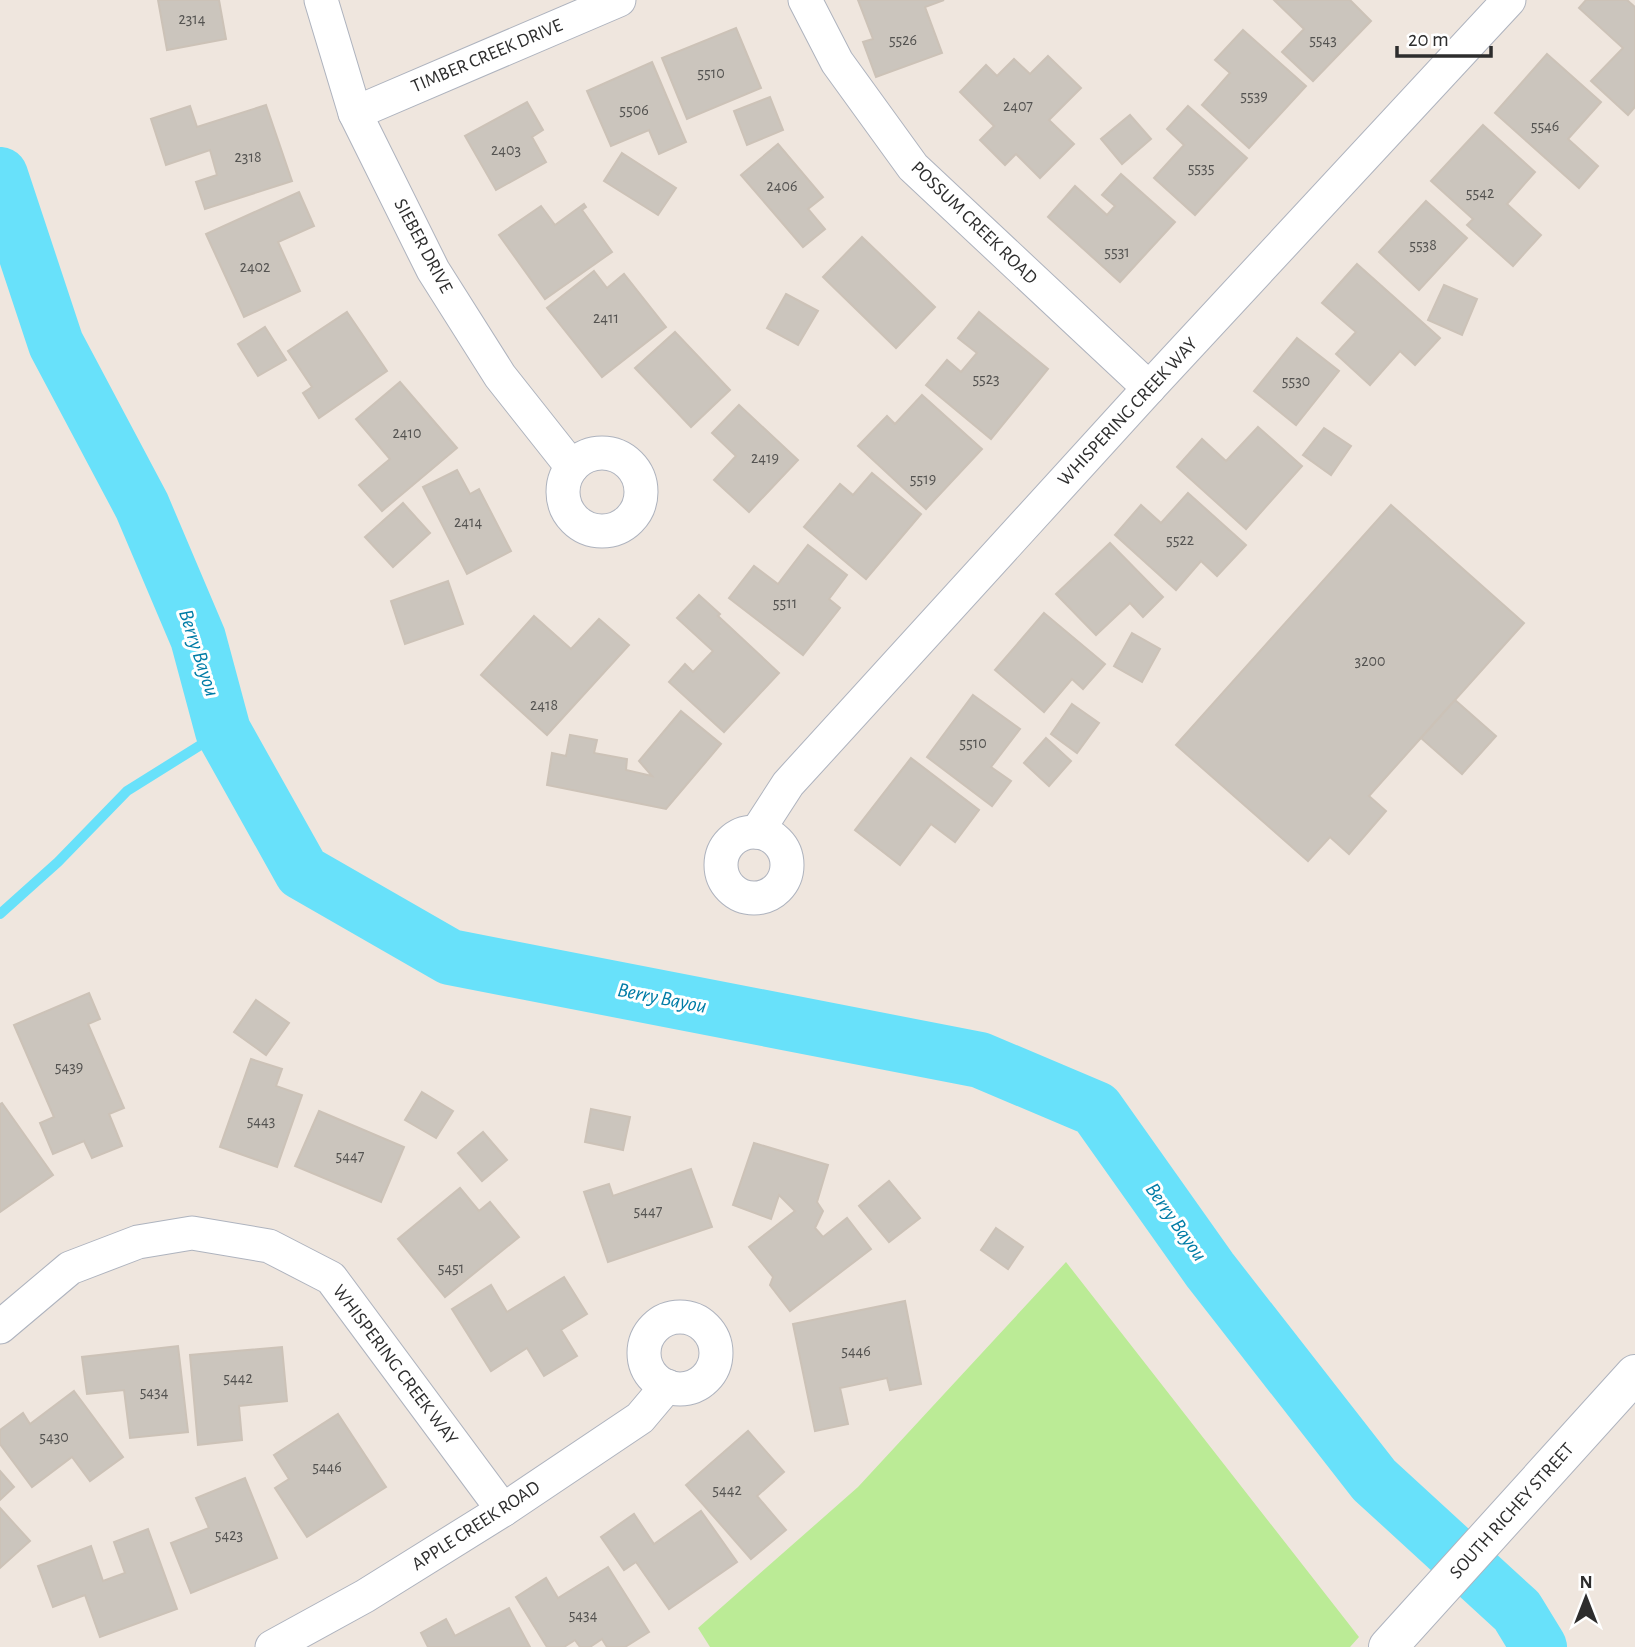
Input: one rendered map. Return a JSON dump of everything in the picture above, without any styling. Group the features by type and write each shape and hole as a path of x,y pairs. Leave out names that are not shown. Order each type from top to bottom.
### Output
{"main road":[{"name":"SOUTH RICHEY STREET","path":"1389,1646 1635,1374"}],"street":[{"name":"SIEBER DRIVE","path":"321,0 355,113 433,270 500,376 572,467"},
{"name":"TIMBER CREEK DRIVE","path":"355,113 619,0"},
{"name":"POSSUM CREEK ROAD","path":"805,0 837,62 913,167 1149,388"},
{"name":"WHISPERING CREEK WAY","path":"757,832 788,784 1149,388 1509,0"},
{"name":"WHISPERING CREEK WAY","path":"0,1326 70,1268 138,1242 192,1233 269,1246 331,1278 503,1510"},
{"name":"APPLE CREEK ROAD","path":"272,1647 365,1596 503,1510 640,1418 667,1386"}],"green space":[{"path":"1066,1262 1359,1637 1350,1647 710,1647 698,1628 858,1487"}],"building":[{"path":"158,0 219,0 226,39 167,50"},
{"path":"858,0 944,0 925,7 942,53 876,77 863,42 873,39"},
{"path":"1274,0 1350,0 1371,21 1313,81 1282,52 1304,29"},
{"path":"1586,0 1627,0 1635,7 1635,107 1628,115 1591,81 1623,48 1579,8"},
{"path":"736,28 761,88 687,119 662,58"},
{"path":"1243,30 1306,86 1249,148 1202,105 1230,73 1215,60"},
{"path":"1547,54 1601,102 1568,139 1598,166 1579,188 1495,113"},
{"path":"1048,56 1081,88 1049,120 1074,144 1040,178 1016,154 1005,165 980,140 994,126 960,92 986,65 997,76 1014,59 1030,74"},
{"path":"652,62 686,142 659,154 649,130 611,146 587,91"},
{"path":"770,97 783,130 747,145 734,111"},
{"path":"527,102 543,130 532,137 546,162 496,190 465,136"},
{"path":"266,105 292,181 205,209 196,182 217,175 210,150 166,165 151,119 190,106 197,127"},
{"path":"1188,106 1247,158 1195,215 1154,178 1184,145 1167,129"},
{"path":"1130,115 1151,139 1122,164 1101,139"},
{"path":"1483,125 1535,172 1507,204 1541,235 1513,266 1467,225 1473,219 1431,181"},
{"path":"778,144 823,197 808,209 825,229 803,247 741,175"},
{"path":"622,153 676,188 658,215 604,181"},
{"path":"1121,174 1175,222 1120,282 1048,217 1075,186 1107,215 1115,206 1102,195"},
{"path":"299,192 314,226 278,242 300,291 244,317 206,234"},
{"path":"1426,201 1467,238 1419,290 1379,252"},
{"path":"584,204 586,207 582,210 612,252 545,299 499,235 541,206 555,225"},
{"path":"862,237 935,307 896,348 823,277"},
{"path":"1357,264 1440,338 1415,365 1400,351 1370,385 1336,354 1356,332 1322,303"},
{"path":"594,271 607,288 624,274 666,327 602,377 547,308"},
{"path":"1444,285 1477,299 1462,335 1428,320"},
{"path":"786,294 818,311 798,345 767,328"},
{"path":"347,312 387,371 319,418 303,393 312,387 288,351"},
{"path":"979,312 1048,369 991,439 926,385 947,360 961,372 977,353 958,338"},
{"path":"265,327 286,360 258,376 238,344"},
{"path":"675,332 730,390 691,427 635,368"},
{"path":"1297,338 1339,371 1296,425 1254,391"},
{"path":"400,382 457,448 382,511 359,485 390,459 356,419"},
{"path":"922,395 982,449 926,509 858,446 887,416 895,424"},
{"path":"739,405 798,460 749,512 714,480 736,456 712,433"},
{"path":"1258,427 1302,466 1246,529 1177,467 1202,439 1226,461"},
{"path":"1324,428 1351,446 1331,475 1303,455"},
{"path":"457,470 470,494 479,489 511,551 467,574 423,487"},
{"path":"872,473 921,514 866,579 804,527 840,484 853,495"},
{"path":"1188,493 1246,545 1217,576 1201,561 1176,590 1115,535 1141,505 1161,523"},
{"path":"403,503 430,533 393,567 365,537"},
{"path":"1391,505 1524,623 1369,796 1386,811 1349,854 1330,837 1308,861 1176,745"},
{"path":"1110,543 1163,597 1143,617 1130,603 1096,635 1056,594"},
{"path":"808,545 847,575 829,599 840,608 803,655 729,598 754,566 778,584"},
{"path":"448,581 463,624 405,644 391,601"},
{"path":"699,595 779,673 724,732 669,682 685,664 693,672 713,651 677,618"},
{"path":"1044,613 1105,664 1083,689 1072,679 1044,712 995,670"},
{"path":"534,616 571,649 599,619 629,645 547,735 481,675"},
{"path":"1132,633 1160,649 1142,682 1114,666"},
{"path":"973,695 1020,729 991,767 1011,781 992,806 927,757"},
{"path":"1455,700 1496,736 1462,774 1421,738"},
{"path":"1072,704 1099,723 1077,753 1051,734"},
{"path":"681,711 721,744 666,809 547,785 552,753 566,756 570,735 597,740 594,753 627,759 626,770 652,776 639,761"},
{"path":"1046,738 1071,761 1049,786 1024,763"},
{"path":"911,758 979,810 955,842 931,824 900,865 855,830"},
{"path":"89,993 100,1019 88,1024 124,1108 109,1114 122,1146 92,1158 84,1141 53,1154 40,1123 54,1117 14,1025"},
{"path":"256,1000 289,1023 266,1055 234,1032"},
{"path":"251,1059 282,1069 276,1086 302,1095 277,1167 220,1147"},
{"path":"422,1092 453,1111 436,1138 405,1120"},
{"path":"2,1103 53,1175 0,1212 0,1104"},
{"path":"591,1109 630,1117 623,1150 585,1142"},
{"path":"319,1111 404,1147 381,1202 295,1166"},
{"path":"483,1132 507,1160 482,1181 458,1153"},
{"path":"754,1143 828,1165 817,1202 823,1211 815,1228 823,1237 847,1218 871,1249 790,1311 770,1285 773,1277 749,1247 795,1211 779,1195 771,1219 733,1205"},
{"path":"691,1169 712,1227 608,1262 584,1192 609,1184 613,1196"},
{"path":"889,1181 920,1218 889,1242 859,1206"},
{"path":"460,1188 479,1211 490,1202 519,1237 445,1297 398,1239"},
{"path":"996,1228 1023,1247 1008,1269 981,1250"},
{"path":"564,1277 587,1314 561,1330 577,1356 544,1376 527,1348 491,1371 452,1309 491,1285 507,1312"},
{"path":"905,1301 921,1384 890,1390 887,1378 840,1388 848,1424 815,1431 793,1324"},
{"path":"178,1346 188,1432 130,1438 124,1390 87,1394 82,1357"},
{"path":"282,1347 287,1401 239,1406 242,1440 198,1445 190,1355"},
{"path":"74,1391 123,1457 90,1481 72,1457 32,1487 0,1444 0,1430 23,1413 30,1424"},
{"path":"338,1414 386,1487 307,1537 275,1488 289,1479 274,1455"},
{"path":"748,1431 784,1472 757,1496 786,1530 751,1559 686,1485"},
{"path":"0,1471 14,1487 0,1500"},
{"path":"245,1478 277,1558 191,1593 171,1543 209,1528 196,1498"},
{"path":"0,1508 30,1541 0,1568"},
{"path":"701,1511 737,1562 669,1609 636,1562 624,1570 601,1537 634,1514 654,1544"},
{"path":"148,1529 177,1609 100,1637 85,1595 53,1607 38,1566 91,1546 103,1581 125,1573 114,1542"},
{"path":"608,1567 649,1632 625,1647 607,1647 602,1639 590,1647 580,1647 575,1640 564,1647 547,1647 516,1597 546,1578 558,1598"},
{"path":"509,1608 530,1647 428,1647 421,1633 446,1619 455,1636"}],"waterway":[{"name":"Berry Bayou","path":"0,175 56,344 142,506 198,638 223,731 302,872 450,957 980,1060 1096,1109 1210,1270 1374,1480 1517,1611 1539,1647"},
{"path":"0,914 58,862 127,791 223,731"}]}
